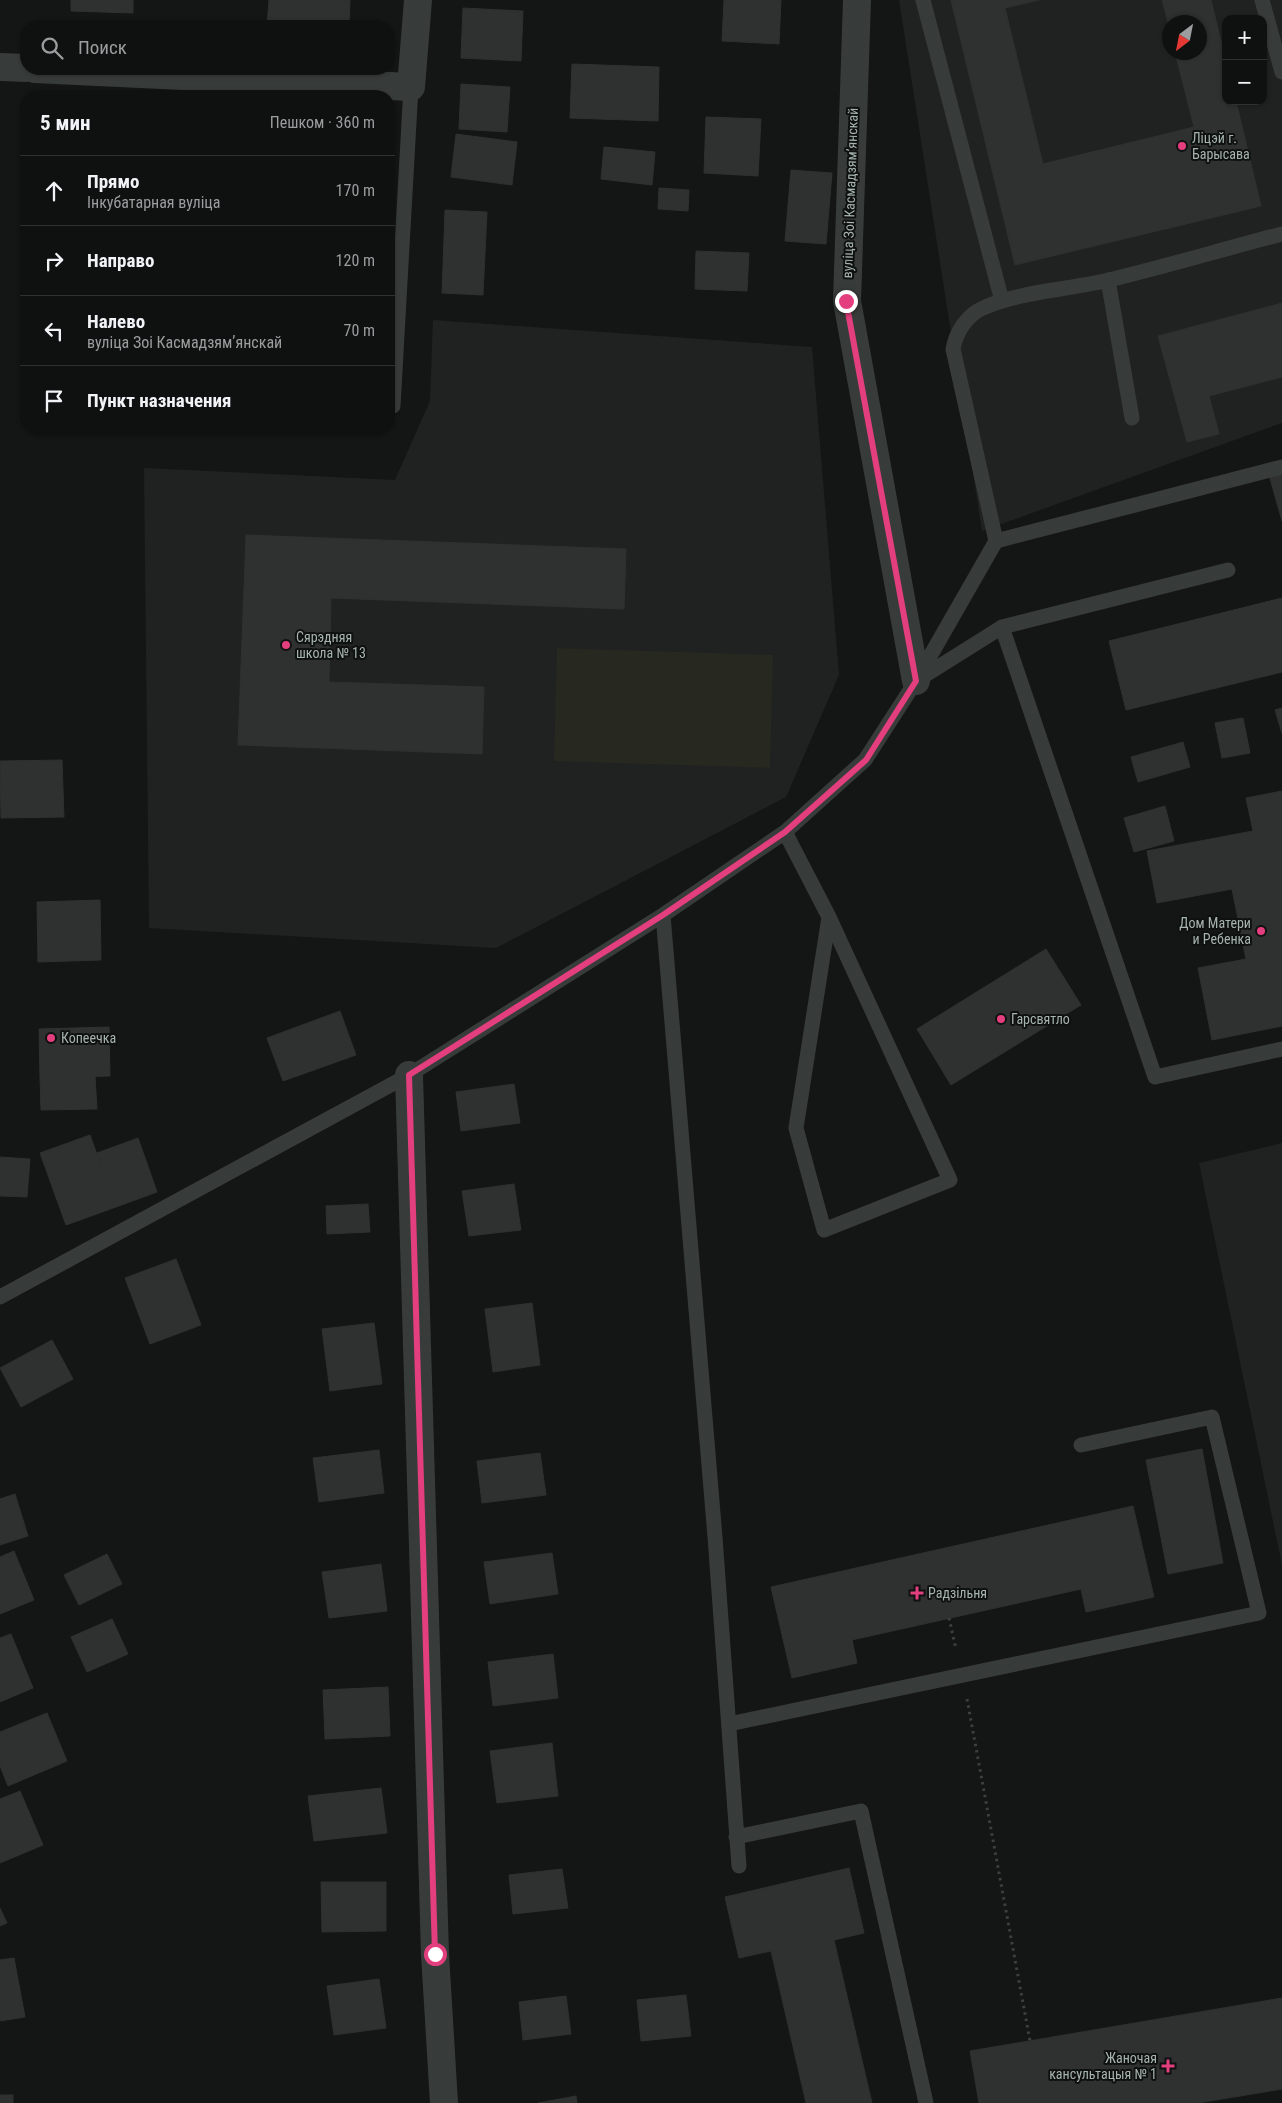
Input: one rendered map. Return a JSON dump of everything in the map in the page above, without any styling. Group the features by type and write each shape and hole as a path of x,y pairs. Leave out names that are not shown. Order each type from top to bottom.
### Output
{"street":[{"path":"160,75 411,87 418,0"},
{"name":"вуліца Зоі Касмадзямʼянскай","path":"857,0 846,301 916,681"},
{"path":"0,67 20,68"},
{"path":"409,1075 435,1954 444,2103"}],"lane":[{"path":"923,0 1002,301"},
{"path":"1262,0 1282,72"},
{"path":"395,371 411,87"},
{"path":"0,1297 409,1075 663,915 785,832 866,760 916,681 996,541 953,349 956,334 970,317 982,308 1002,301 1108,280 1282,234"},
{"path":"1108,280 1132,418"},
{"path":"996,541 1282,467"},
{"path":"916,681 1002,627 1228,570"},
{"path":"1002,627 1155,1077 1282,1049"},
{"path":"785,832 829,917 950,1180 824,1230 796,1128 829,917"},
{"path":"663,915 739,1866"},
{"path":"729,1724 1259,1613 1212,1417 1081,1445"},
{"path":"736,1837 861,1811 926,2103"}],"path":[{"path":"949,1618 962,1675 1030,2041"}],"shaded area":[{"path":"899,0 1282,0 1282,423 982,531"},
{"path":"433,320 812,347 839,675 786,797 496,948 149,928 144,468 395,480 430,401"},
{"path":"557,648 773,655 770,768 554,761"},
{"path":"1282,1143 1282,1565 1199,1163"}],"building":[{"path":"71,0 133,0 133,13 71,11"},
{"path":"269,0 350,0 349,20 267,20"},
{"path":"724,0 781,0 779,44 722,41"},
{"name":"Ліцэй г. Барысава","path":"951,0 1039,0 1005,8 1043,164 1194,127 1177,60 1207,60 1207,15 1166,15 1162,0 1211,0 1222,45 1222,105 1237,105 1261,206 1015,265"},
{"path":"463,8 523,11 521,61 461,58"},
{"path":"572,64 659,67 658,121 570,118"},
{"path":"461,84 510,87 507,132 459,129"},
{"path":"706,117 761,119 758,176 704,173"},
{"path":"456,134 517,142 512,185 451,177"},
{"path":"604,147 655,152 652,185 601,179"},
{"path":"791,170 832,173 826,244 785,241"},
{"path":"659,188 689,190 688,211 658,209"},
{"path":"445,210 487,212 483,295 442,293"},
{"path":"696,251 749,253 747,291 695,289"},
{"path":"1282,303 1282,377 1209,396 1219,434 1187,442 1158,336"},
{"path":"1282,471 1282,521 1269,475"},
{"name":"Сярэдняя школа № 13","path":"246,535 626,549 624,609 331,598 329,682 484,687 482,754 238,745"},
{"path":"1282,598 1282,672 1126,710 1109,641"},
{"path":"1282,708 1282,733 1275,710"},
{"path":"1243,718 1250,753 1222,758 1215,723"},
{"path":"1183,742 1190,767 1138,782 1131,757"},
{"path":"62,760 64,817 1,818 0,761"},
{"name":"Дом Матери и Ребенка","path":"1282,791 1282,1026 1212,1040 1198,968 1246,959 1232,889 1157,903 1147,851 1253,831 1246,798"},
{"path":"1165,806 1174,841 1134,852 1124,818"},
{"path":"100,900 101,960 38,962 37,902"},
{"path":"1046,949 1081,1005 951,1085 917,1029"},
{"path":"340,1011 356,1055 283,1081 267,1038"},
{"path":"109,1027 110,1076 40,1078 39,1029"},
{"path":"95,1076 97,1109 41,1110 40,1078"},
{"path":"514,1084 520,1123 461,1131 456,1092"},
{"path":"90,1135 116,1207 66,1225 40,1153"},
{"path":"138,1138 157,1192 116,1207 97,1153"},
{"path":"0,1157 30,1159 27,1197 0,1196"},
{"path":"514,1184 521,1230 469,1236 462,1191"},
{"path":"368,1204 370,1232 327,1234 326,1206"},
{"path":"176,1259 201,1325 150,1344 125,1278"},
{"path":"532,1303 540,1365 493,1372 485,1309"},
{"path":"374,1323 382,1384 330,1391 322,1329"},
{"path":"52,1340 73,1379 21,1407 0,1368"},
{"path":"1202,1449 1223,1563 1168,1574 1146,1460"},
{"path":"379,1450 384,1493 319,1502 313,1458"},
{"path":"540,1453 546,1495 482,1503 477,1461"},
{"path":"15,1494 28,1536 0,1545 0,1499"},
{"name":"Радзільня","path":"1133,1506 1154,1597 1086,1612 1081,1589 852,1640 857,1663 792,1678 771,1587"},
{"path":"14,1551 34,1600 0,1614 0,1557"},
{"path":"552,1553 558,1594 490,1604 484,1562"},
{"path":"107,1554 122,1584 79,1605 64,1575"},
{"path":"381,1564 387,1611 329,1618 322,1572"},
{"path":"112,1619 128,1654 87,1672 71,1637"},
{"path":"11,1634 33,1688 0,1702 0,1638"},
{"path":"553,1654 558,1698 493,1706 488,1662"},
{"path":"388,1687 390,1736 325,1739 323,1690"},
{"path":"47,1713 67,1761 8,1786 0,1766 0,1732"},
{"path":"552,1743 558,1796 497,1803 490,1751"},
{"path":"381,1788 387,1833 314,1841 308,1796"},
{"path":"20,1791 43,1845 0,1863 0,1799"},
{"path":"849,1868 864,1933 834,1940 872,2103 806,2103 771,1951 739,1958 725,1897"},
{"path":"562,1869 568,1908 513,1914 509,1875"},
{"path":"321,1882 386,1882 386,1931 322,1932"},
{"path":"0,1908 7,1923 0,1926"},
{"path":"14,1958 25,2017 0,2021 0,1960"},
{"path":"379,1979 386,2028 334,2035 327,1986"},
{"path":"686,1995 691,2036 641,2041 637,2000"},
{"path":"566,1996 571,2034 523,2040 519,2002"},
{"path":"1282,1998 1282,2089 1198,2103 979,2103 970,2051"},
{"path":"0,2095 13,2095 13,2103 0,2103"},
{"path":"576,2096 577,2103 538,2103"}],"place":[{"name":"Ліцэй г. Барысава","path":"1182,146"},
{"name":"Сярэдняя школа № 13","path":"286,645"},
{"name":"Дом Матери и Ребенка","path":"1261,931"},
{"name":"Гарсвятло","path":"1001,1019"},
{"name":"Копеечка","path":"51,1038"},
{"name":"Радзільня","path":"917,1593"},
{"name":"Жаночая кансультацыя № 1","path":"1168,2066"}],"route":[{"path":"435,1954 409,1075 663,915 785,832 866,760 916,681 846,301"}]}
